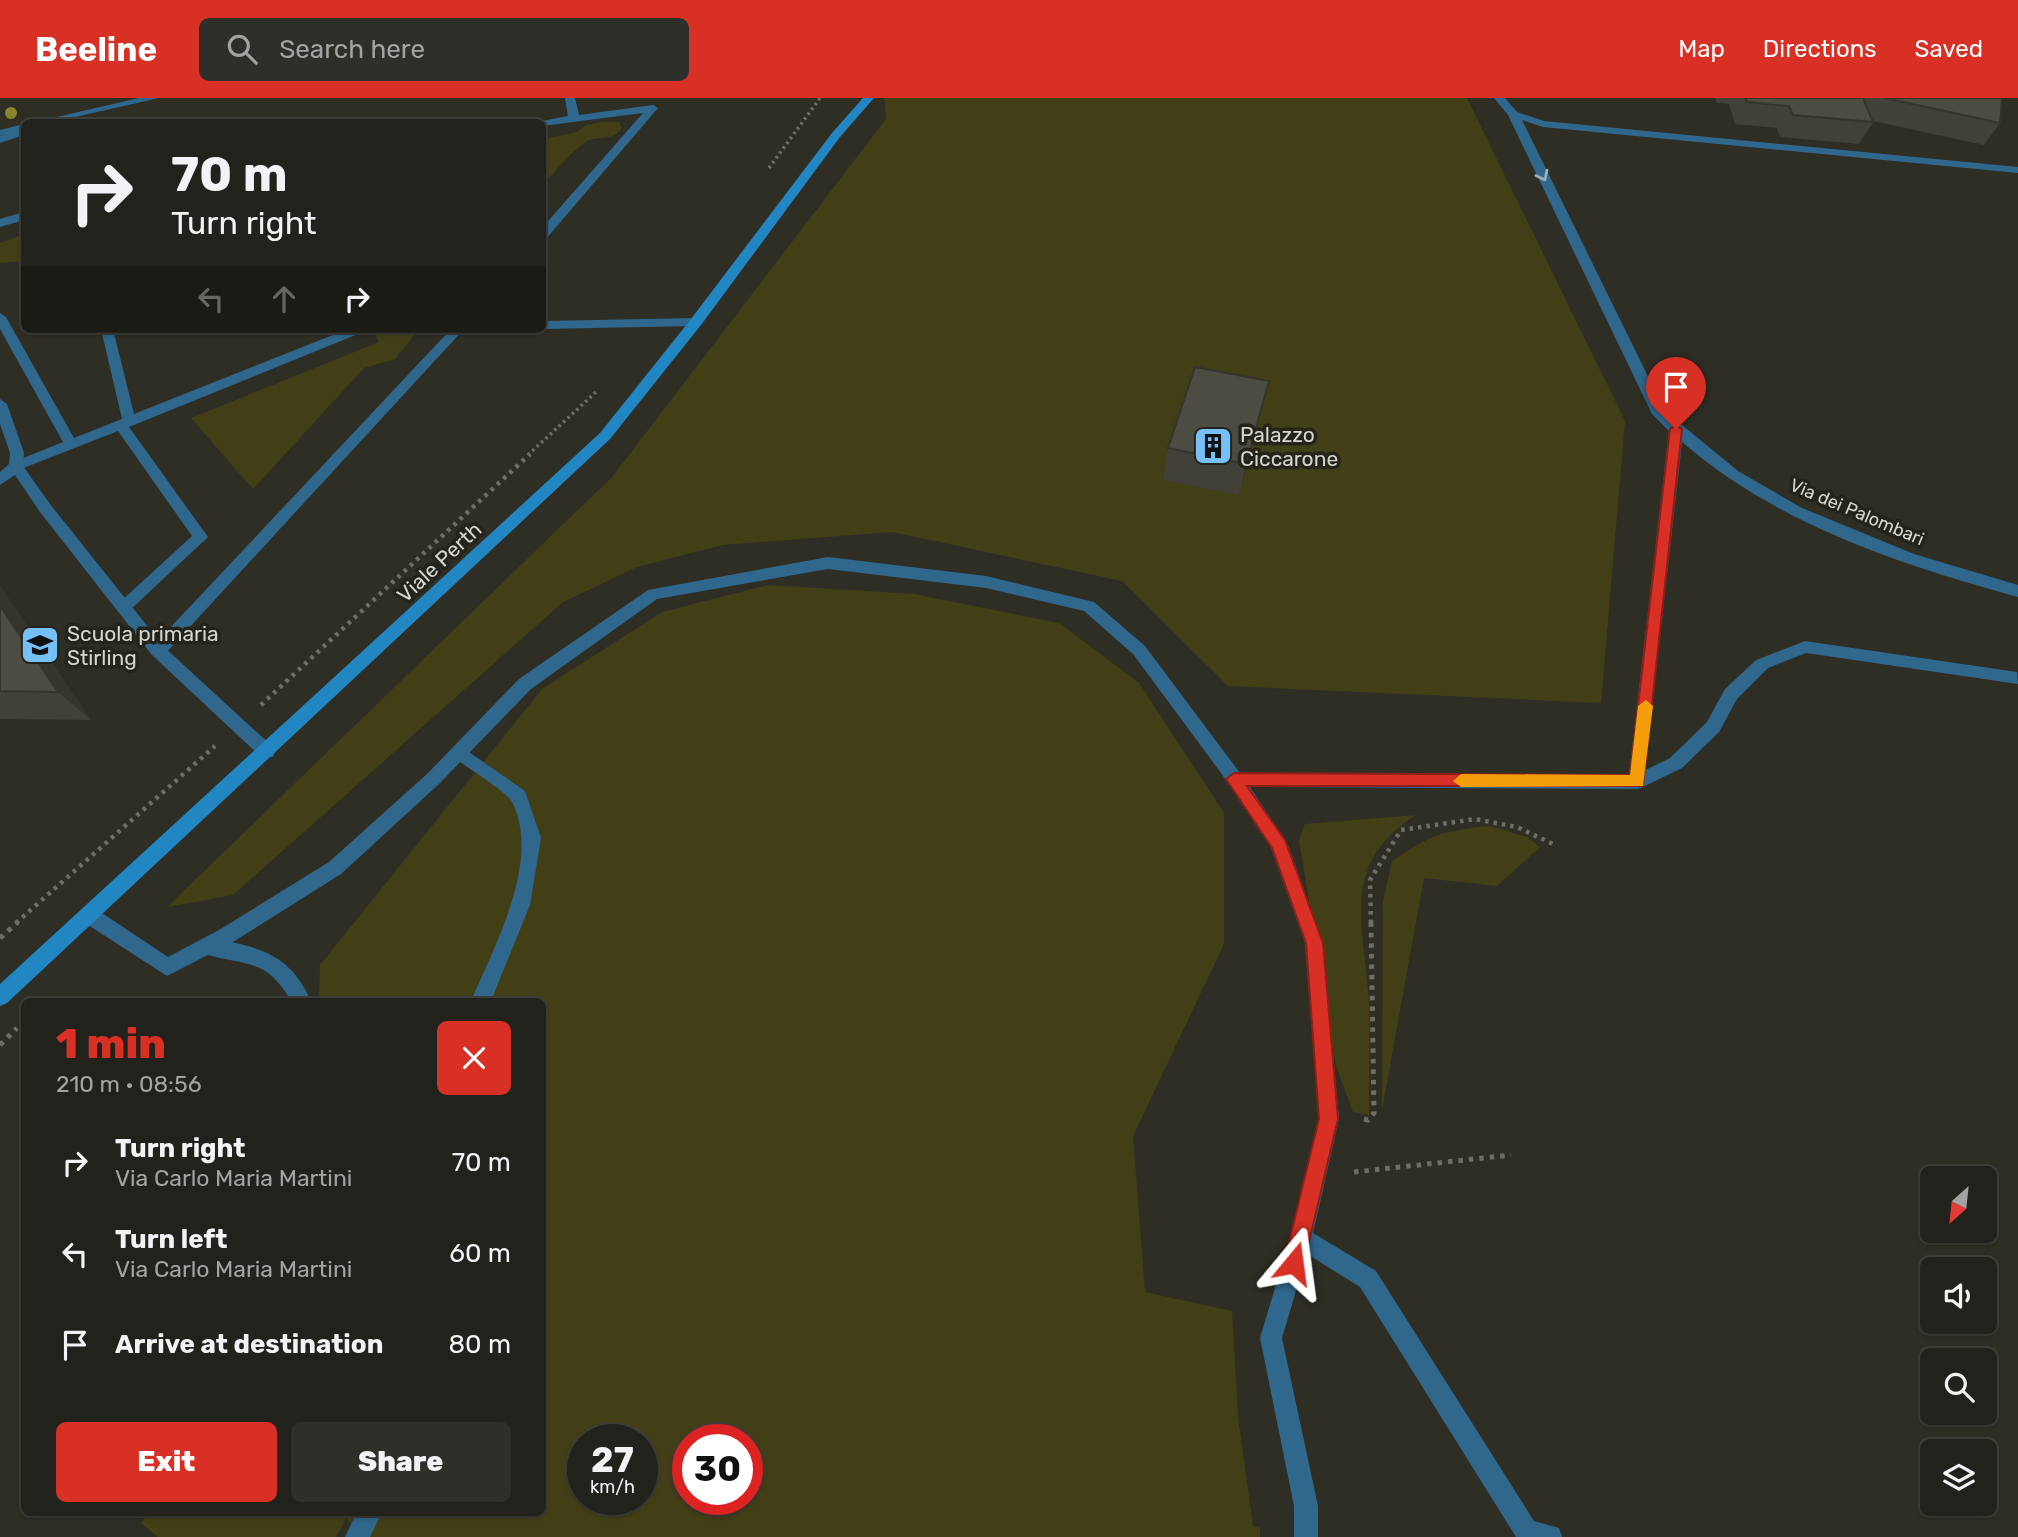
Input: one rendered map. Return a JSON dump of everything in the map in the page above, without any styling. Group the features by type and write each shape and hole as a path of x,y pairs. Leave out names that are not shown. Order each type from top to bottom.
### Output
{"main road":[{"name":"Viale Perth","path":"0,997 605,436 696,322 856,104 869,98"}],"street":[{"path":"53,119 154,98"},
{"path":"570,98 574,117"},
{"name":"Via dei Palombari","path":"1499,98 1513,114 1659,414 1735,476 1792,509 1876,545 2018,591"},
{"path":"546,122 653,108 546,231"},
{"path":"58,119 74,114"},
{"path":"1513,114 1543,124 2018,170"},
{"path":"0,133 21,130"},
{"path":"0,140 21,130"},
{"path":"0,223 21,217"},
{"path":"0,317 71,444"},
{"path":"546,325 696,322"},
{"path":"108,333 125,423 201,537 124,607"},
{"path":"0,480 16,466 354,333"},
{"path":"159,651 454,333"},
{"path":"0,404 17,453 16,466 45,508 159,651 267,752"},
{"path":"1637,782 1676,429"},
{"path":"89,915 167,967 207,946 335,868 459,752 525,684 653,594 828,563 986,582 1089,606 1139,650 1279,845 1314,943 1328,1115 1301,1238 1271,1338 1306,1506 1306,1537"},
{"path":"1234,779 1637,782 1676,763 1713,727 1731,694 1762,664 1805,647 2017,678"},
{"path":"459,752 519,796 532,838 521,905 482,998"},
{"path":"207,946 257,956 286,975 299,998"},
{"path":"1301,1238 1368,1279 1526,1531 1550,1537"},
{"path":"357,1537 368,1516"}],"path":[{"path":"766,173 820,98"},
{"path":"0,938 240,724 603,386"},
{"path":"1328,1115 1368,1120 1374,1113 1370,880 1401,830 1475,819 1517,827 1553,844"},
{"path":"0,1045 21,1025"},
{"path":"1315,1177 1511,1155"}],"shaded area":[{"path":"884,98 1467,98 1625,421 1601,703 1228,686 1122,581 892,532 722,545 637,567 563,602 233,895 167,907 612,477 886,119"},
{"path":"619,122 622,128 610,137 592,139 582,144 546,181 546,138 577,132 586,125"},
{"path":"21,235 21,261 0,263 0,243"},
{"path":"416,333 395,359 364,368 253,489 191,418 379,342 375,334"},
{"path":"768,585 914,594 1059,623 1139,683 1224,813 1224,944 1133,1136 1145,1292 1232,1311 1238,1417 1253,1526 1260,1528 1260,1537 362,1537 346,1518 336,1537 158,1537 141,1523 146,1516 546,1516 546,998 319,998 320,965 542,689 662,612"},
{"path":"1416,815 1391,835 1374,855 1365,877 1361,900 1369,1007 1369,1115 1353,1112 1336,1066 1299,840 1305,824"},
{"path":"1490,826 1527,837 1540,847 1497,886 1424,878 1382,1110 1383,902 1392,861 1438,835"}],"building":[{"path":"1745,98 1863,98 1873,122 1793,115 1789,106 1747,102"},
{"path":"1885,98 2002,98 2000,123"},
{"path":"1195,367 1269,381 1246,464 1168,448"},
{"path":"0,606 58,692 0,691"}],"slow traffic":[{"path":"1461,781 1637,782 1646,706"}],"place":[{"name":"Palazzo Ciccarone","path":"1213,446"},
{"name":"Scuola primaria Stirling","path":"40,645"}],"route":[{"path":"1294,1263 1329,1119 1314,943 1279,845 1234,779 1637,782 1676,429"}]}
